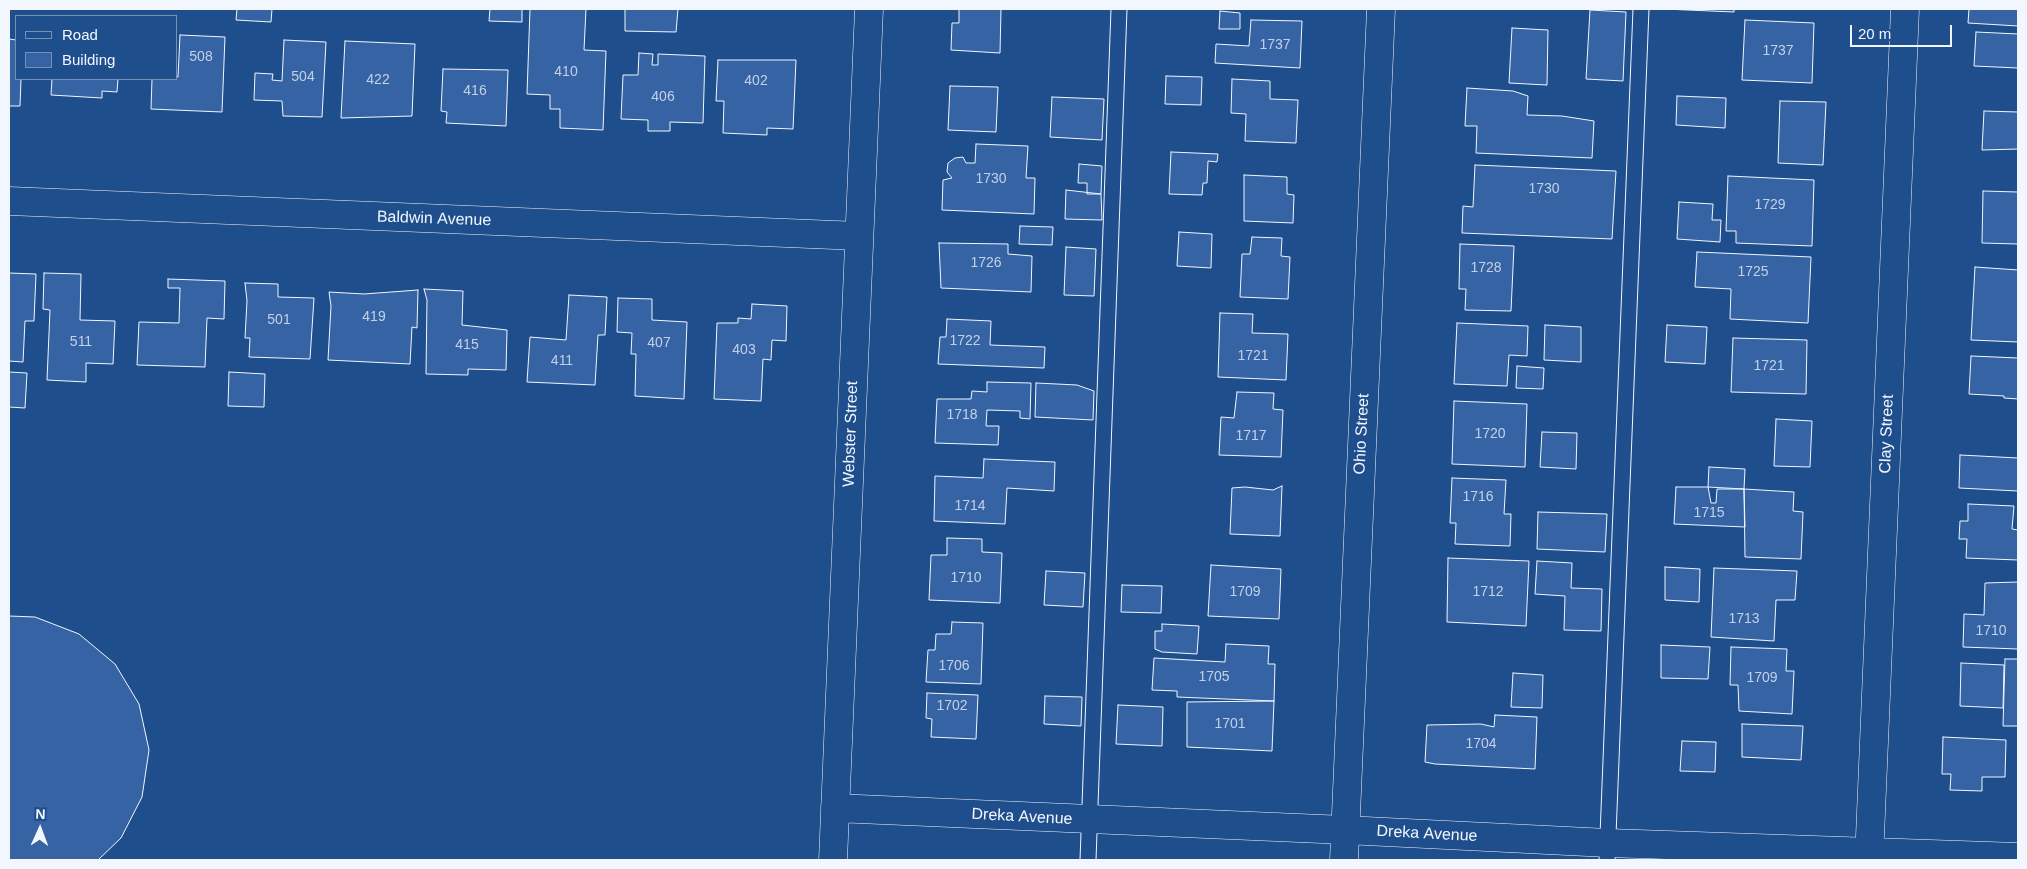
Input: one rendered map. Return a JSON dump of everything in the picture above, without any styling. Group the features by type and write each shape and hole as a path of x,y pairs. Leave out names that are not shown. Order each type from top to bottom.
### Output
{"street":[{"name":"Webster Street","path":"833,860 869,9"},
{"name":"Ohio Street","path":"1344,860 1381,9"},
{"name":"Clay Street","path":"1870,856 1905,9"},
{"name":"Baldwin Avenue","path":"9,201 859,236"},
{"name":"Dreka Avenue","path":"835,808 1345,830 1608,852 2018,857"}],"lane":[{"path":"1088,860 1120,9"},
{"path":"1608,852 1641,9"}],"building":[{"path":"237,9 272,9 271,22 236,20"},
{"path":"490,9 522,9 522,22 489,21"},
{"path":"530,9 586,9 584,50 606,51 603,130 560,128 560,109 550,109 550,95 527,94"},
{"path":"625,9 678,9 676,32 625,31"},
{"path":"959,9 1001,9 1000,53 951,50 952,23 959,23"},
{"path":"1664,9 1734,9 1734,12"},
{"path":"1969,9 2018,9 2018,26 1968,23"},
{"path":"1590,10 1626,12 1623,81 1586,79"},
{"path":"1220,11 1240,13 1240,29 1219,29"},
{"path":"1251,20 1302,21 1300,68 1215,63 1216,44 1249,46"},
{"path":"1745,20 1814,23 1812,83 1742,80"},
{"path":"1512,28 1548,30 1547,85 1509,83"},
{"path":"1976,32 2018,34 2018,68 1974,66"},
{"path":"180,35 225,37 222,112 151,109 152,80 178,80"},
{"path":"9,39 15,40 15,80 21,80 20,106 9,106"},
{"path":"284,40 326,42 322,117 283,116 282,101 254,100 255,73 273,74 272,80 282,81"},
{"path":"345,41 415,44 412,116 341,118"},
{"path":"639,53 653,54 652,65 658,65 658,54 705,56 703,123 670,122 670,131 648,131 648,120 621,119 623,75 638,75"},
{"path":"718,60 796,60 793,129 767,128 767,135 723,133 724,101 716,101"},
{"path":"443,69 508,70 506,126 446,123 447,112 441,111"},
{"path":"1166,76 1202,77 1201,105 1165,104"},
{"path":"1232,79 1270,81 1270,99 1298,100 1296,143 1245,141 1246,114 1231,113"},
{"path":"52,80 118,80 117,92 102,91 102,98 51,95"},
{"path":"950,86 998,87 996,132 948,130"},
{"path":"1467,88 1513,91 1528,96 1527,115 1562,116 1594,121 1592,158 1476,153 1477,126 1465,126"},
{"path":"1677,96 1726,98 1725,128 1676,125"},
{"path":"1052,97 1104,99 1102,140 1050,137"},
{"path":"1780,101 1826,102 1823,165 1778,163"},
{"path":"1984,111 2018,112 2018,149 1982,150"},
{"path":"976,144 1028,146 1026,178 1035,178 1034,214 942,210 943,180 952,178 947,172 948,163 955,158 963,157 966,163 975,163"},
{"path":"1171,152 1218,154 1217,162 1208,161 1207,183 1203,183 1202,195 1169,194"},
{"path":"1079,164 1102,166 1101,194 1087,194 1087,183 1078,183"},
{"path":"1475,165 1616,171 1612,239 1462,233 1463,206 1473,207"},
{"path":"1244,175 1287,177 1287,194 1294,195 1293,223 1244,221"},
{"path":"1728,176 1814,180 1812,246 1736,243 1736,231 1726,231"},
{"path":"1066,190 1101,194 1102,220 1065,219"},
{"path":"1983,191 2018,192 2018,244 1982,243"},
{"path":"1679,202 1713,204 1712,220 1721,220 1720,242 1677,239"},
{"path":"1020,226 1053,227 1052,245 1019,244"},
{"path":"1179,232 1212,234 1211,268 1177,266"},
{"path":"1252,237 1282,238 1281,256 1290,257 1288,299 1240,297 1242,254 1250,254"},
{"path":"939,243 1008,244 1008,254 1032,256 1031,292 941,288"},
{"path":"1460,244 1514,246 1511,311 1465,310 1466,289 1459,289"},
{"path":"1066,247 1096,249 1094,296 1064,295"},
{"path":"1697,252 1811,257 1808,323 1730,319 1731,289 1695,287"},
{"path":"1975,267 2018,270 2018,342 1971,340"},
{"path":"9,273 36,274 34,321 25,321 23,362 9,361"},
{"path":"44,273 81,274 80,320 115,321 113,364 86,363 86,382 47,380 50,310 43,309"},
{"path":"168,279 225,281 224,319 207,318 205,367 137,365 139,322 179,323 180,288 168,288"},
{"path":"245,283 278,284 278,297 314,298 310,359 249,357 250,338 245,338 247,301"},
{"path":"424,289 463,291 462,325 507,330 506,370 468,369 468,375 426,374 427,300"},
{"path":"418,290 417,328 412,327 410,364 328,360 331,306 329,292 364,294"},
{"path":"569,295 607,297 605,335 598,335 595,385 527,382 530,337 566,340"},
{"path":"618,298 652,299 652,320 687,322 684,399 635,396 636,354 631,354 632,333 617,332"},
{"path":"752,304 787,306 786,341 772,340 771,360 763,359 761,401 714,399 717,323 738,323 738,318 751,319"},
{"path":"1220,313 1253,314 1252,333 1288,334 1286,380 1218,377"},
{"path":"947,319 991,321 990,345 1045,347 1044,368 938,364 940,337 946,337"},
{"path":"1457,323 1528,326 1527,356 1509,355 1507,386 1454,384"},
{"path":"1545,325 1581,327 1581,362 1544,360"},
{"path":"1667,325 1707,327 1705,364 1665,362"},
{"path":"1733,338 1807,340 1806,394 1731,392"},
{"path":"1971,356 2018,358 2018,399 2004,398 2004,396 1969,394"},
{"path":"1517,366 1544,368 1543,389 1516,388"},
{"path":"9,372 27,373 25,408 9,407"},
{"path":"229,372 265,374 264,407 228,406"},
{"path":"987,382 1031,383 1030,419 1020,418 1020,411 987,410 986,426 999,426 998,445 935,443 937,399 971,399 972,391 987,392"},
{"path":"1036,383 1077,385 1094,391 1093,420 1035,417"},
{"path":"1237,392 1274,393 1273,409 1283,410 1281,457 1219,455 1221,417 1234,418"},
{"path":"1454,401 1527,404 1525,467 1452,464"},
{"path":"1776,419 1812,421 1810,467 1774,466"},
{"path":"1542,432 1577,433 1576,469 1540,467"},
{"path":"1960,455 2018,458 2018,491 1959,488"},
{"path":"984,459 1055,462 1054,491 1007,488 1005,524 934,521 935,476 983,478"},
{"path":"1709,467 1745,469 1744,489 1708,487"},
{"path":"1452,478 1506,480 1504,514 1511,514 1510,546 1455,544 1456,523 1450,523"},
{"path":"1282,486 1280,536 1230,534 1232,488 1245,487 1273,490"},
{"path":"1676,487 1708,487 1711,503 1716,503 1717,489 1744,489 1745,527 1674,524"},
{"path":"1744,489 1794,492 1793,511 1803,512 1801,559 1745,557"},
{"path":"1968,504 2014,506 2012,529 2018,530 2018,560 1966,558 1967,539 1959,539 1960,521 1968,521"},
{"path":"1538,512 1607,514 1605,552 1537,549"},
{"path":"947,538 982,539 982,552 1002,553 1000,603 929,600 931,555 947,555"},
{"path":"1448,558 1529,561 1526,626 1447,622"},
{"path":"1537,561 1572,563 1571,588 1602,589 1601,631 1564,630 1565,596 1535,594"},
{"path":"1211,565 1281,569 1279,619 1208,616"},
{"path":"1665,567 1700,569 1699,602 1665,600"},
{"path":"1714,568 1797,571 1795,600 1776,600 1774,641 1711,637"},
{"path":"1046,571 1085,573 1083,607 1044,605"},
{"path":"2018,582 2018,649 1963,647 1964,614 1984,615 1985,583"},
{"path":"1122,585 1162,586 1161,613 1121,612"},
{"path":"9,616 35,617 79,634 115,664 139,704 149,750 142,797 121,838 98,860 9,860"},
{"path":"952,622 983,623 981,684 926,682 928,650 935,650 936,634 951,634"},
{"path":"1162,624 1199,626 1197,654 1162,652 1155,649 1155,631 1162,631"},
{"path":"1226,644 1269,646 1268,664 1275,664 1274,701 1177,697 1177,691 1152,690 1154,658 1225,662"},
{"path":"1661,645 1710,647 1708,679 1661,678"},
{"path":"1731,647 1787,649 1786,671 1794,671 1792,714 1739,711 1738,685 1730,685"},
{"path":"2005,659 2018,659 2018,726 2003,726"},
{"path":"1961,663 2004,665 2003,708 1960,706"},
{"path":"1513,673 1543,675 1542,708 1511,707"},
{"path":"927,693 978,695 976,739 931,737 932,719 926,718"},
{"path":"1045,696 1082,697 1081,726 1044,724"},
{"path":"1274,701 1272,751 1187,747 1187,702"},
{"path":"1118,705 1163,707 1162,746 1116,744"},
{"path":"1495,715 1537,717 1535,769 1425,762 1427,725 1481,724 1494,727"},
{"path":"1742,724 1803,726 1801,760 1742,757"},
{"path":"1943,737 2006,740 2005,777 1982,777 1982,791 1950,790 1951,774 1942,774"},
{"path":"1682,741 1716,742 1715,772 1680,771"}]}
